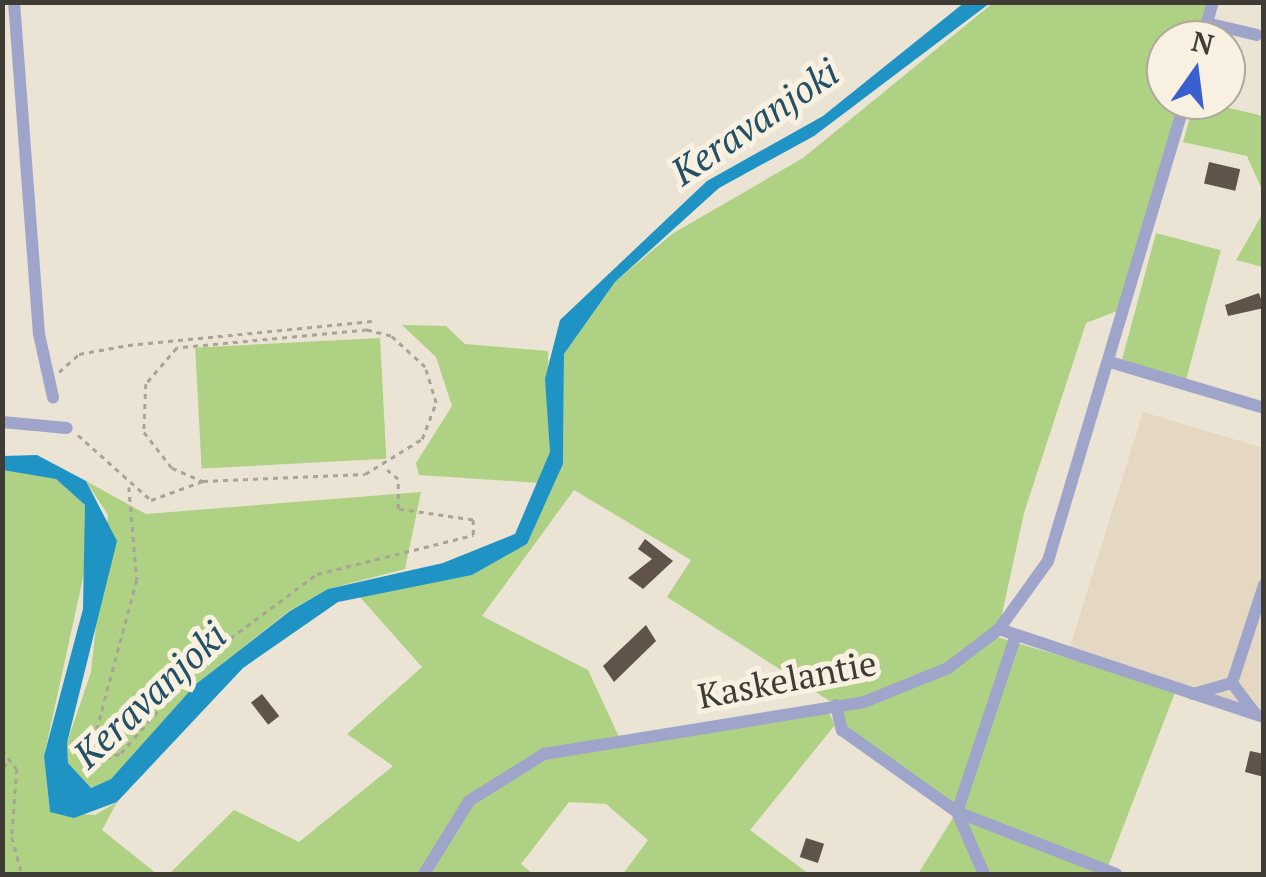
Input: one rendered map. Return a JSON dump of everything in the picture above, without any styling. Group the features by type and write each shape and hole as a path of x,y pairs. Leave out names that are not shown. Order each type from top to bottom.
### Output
{"street":[{"path":"14,2 39,334 54,397"},
{"path":"1246,31 1258,34"},
{"name":"Kaskelantie","path":"424,874 468,801 544,754 836,706 948,668 999,629 1048,561 1110,362 1178,120"},
{"path":"1110,362 1264,408"},
{"path":"2,422 66,428"},
{"path":"1232,683 1264,585"},
{"path":"999,629 1014,641 1260,716"},
{"path":"984,874 956,812 1014,641"},
{"path":"1191,695 1232,683"},
{"path":"1232,683 1260,716"},
{"path":"836,706 842,730 956,812 1116,874"}],"path":[{"path":"54,397 64,363 79,354 372,321"},
{"path":"66,428 102,451 129,487 150,500 203,481 386,468 422,438 436,403 412,351 367,330 192,342 160,362 140,404 144,432 172,468 203,481"},
{"path":"129,487 137,580 94,740 96,762 121,753 206,656 318,574 472,535 473,520 398,509 398,478 386,468"},
{"path":"2,750 12,763 22,874"},
{"path":"2,766 12,763"},
{"path":"1261,874 1264,869"}],"shaded area":[{"path":"1143,412 1263,448 1263,711 1069,650"}],"green space":[{"path":"993,3 1213,3 1208,20 1146,20 1146,120 1179,120 1125,308 1086,323 1024,513 997,637 1176,690 1105,874 918,874 956,813 842,730 836,705 667,597 691,560 574,490 482,616 588,670 619,737 826,707 835,725 750,830 809,874 623,874 648,840 606,804 569,802 521,864 533,874 169,874 234,810 299,842 393,766 347,734 422,667 359,596 472,575 527,544 563,464 564,354 615,282 672,234 803,158"},
{"path":"1246,112 1263,116 1263,192 1247,156 1183,142 1189,120 1246,120"},
{"path":"1263,213 1263,267 1236,260"},
{"path":"1156,233 1221,250 1186,382 1121,364"},
{"path":"402,325 446,326 465,344 548,351 550,452 541,483 419,475 416,463 452,406 436,357"},
{"path":"380,338 386,459 202,469 195,348"},
{"path":"18,469 56,479 85,505 90,546 44,756 50,812 95,815 117,802 102,830 157,874 3,874 2,470"},
{"path":"86,481 146,514 421,492 405,569 328,589 289,611 196,684 111,779 91,788 68,763 67,743 91,672 108,515"}],"water":[{"path":"965,2 990,3 814,136 719,188 615,282 564,354 563,464 527,544 472,575 338,602 243,668 117,802 74,818 50,812 44,756 83,609 85,505 56,479 3,470 3,456 37,455 86,481 117,541 67,743 68,763 91,788 111,779 196,684 290,611 328,589 443,563 515,534 550,452 545,379 560,320 707,181 823,116"}],"building":[{"path":"1209,162 1240,169 1235,191 1204,183"},
{"path":"1259,293 1264,308 1228,316 1225,305"},
{"path":"645,539 673,561 643,589 628,578 652,559 638,549"},
{"path":"646,625 656,641 614,682 603,666"},
{"path":"262,694 279,716 268,725 251,703"},
{"path":"1250,751 1264,754 1264,777 1245,772"},
{"path":"806,838 824,844 818,863 800,857"}],"water label":[{"name":"Keravanjoki","path":"755,122"},
{"name":"Keravanjoki","path":"150,695"}]}
